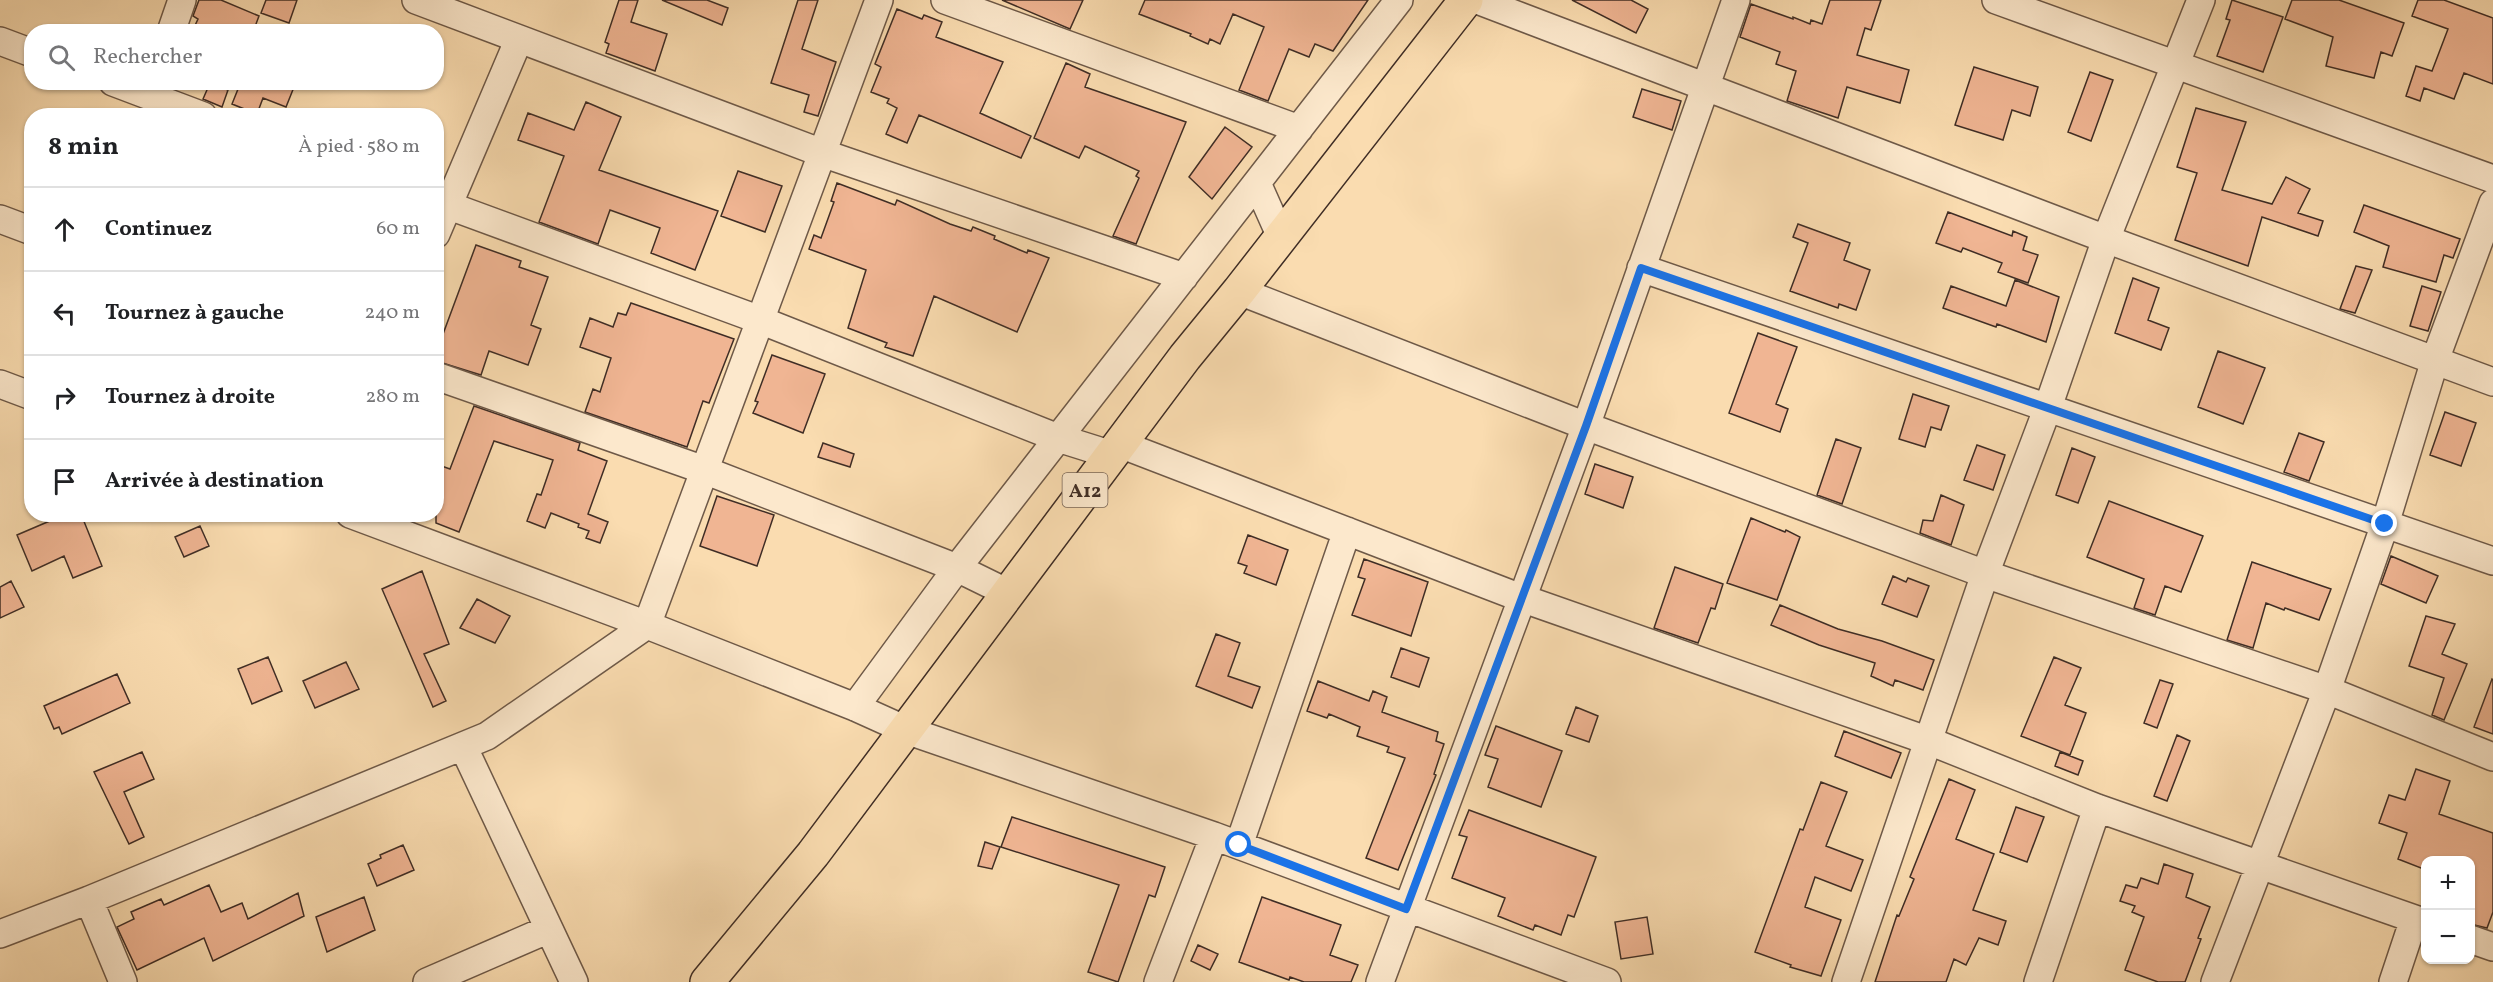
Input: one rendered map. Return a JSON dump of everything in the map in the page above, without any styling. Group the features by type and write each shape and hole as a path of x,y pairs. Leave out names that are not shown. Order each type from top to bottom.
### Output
{"main road":[{"name":"A12","path":"707,982 813,854 1185,357 1466,0"}],"street":[{"path":"174,24 182,0"},
{"path":"416,0 822,153 1184,277"},
{"path":"0,934 89,900 487,736 647,625 879,0"},
{"path":"945,0 1299,129"},
{"path":"855,706 957,568 1399,0"},
{"path":"1477,0 2106,240 2493,382"},
{"path":"1380,982 1586,426 1736,0"},
{"path":"1996,0 2493,179"},
{"path":"1846,982 1984,574 2048,407 2106,240 2201,0"},
{"path":"444,199 519,39"},
{"path":"0,41 24,49"},
{"path":"130,90 178,108"},
{"path":"1257,183 1281,237"},
{"path":"2215,982 2327,690 2385,524 2435,360 2493,203"},
{"path":"444,204 760,320 1058,438 1116,450 1347,531 1521,598 1929,741 2097,808 2420,921 2393,982"},
{"path":"0,219 24,228"},
{"path":"1641,268 2493,561"},
{"path":"1239,291 1586,426 1984,574 2327,690 2493,757"},
{"path":"444,379 704,470 957,568 1008,593"},
{"path":"0,384 24,393"},
{"path":"371,522 647,625 855,706 906,730 1227,840 1406,909 1608,982"},
{"path":"1158,982 1227,840 1347,531"},
{"path":"463,746 574,982"},
{"path":"2038,982 2097,808"},
{"path":"89,900 123,982"},
{"path":"428,982 549,929"},
{"path":"2475,941 2493,947"}],"building":[{"path":"199,0 221,0 259,16 256,24 196,24 198,19 193,16"},
{"path":"266,0 297,0 289,23 261,13"},
{"path":"619,0 638,0 631,22 667,34 655,71 606,53 609,44 605,42"},
{"path":"662,0 707,0 728,8 722,25"},
{"path":"798,0 818,0 802,49 836,62 818,116 804,112 809,95 771,83"},
{"path":"1002,0 1083,0 1070,29"},
{"path":"1145,0 1368,0 1333,51 1315,44 1309,57 1289,49 1268,101 1239,90 1264,27 1233,14 1220,44 1210,39 1208,44 1190,36 1191,34 1139,14"},
{"path":"1572,0 1631,0 1648,9 1636,33"},
{"path":"1830,0 1881,0 1871,30 1865,28 1857,55 1909,70 1900,103 1847,87 1838,118 1787,101 1796,71 1776,64 1780,52 1740,37 1751,4 1810,24 1811,20 1822,24"},
{"path":"2232,0 2283,17 2263,72 2217,56 2230,20 2226,19"},
{"path":"2292,0 2339,0 2404,23 2392,56 2381,52 2374,78 2326,66 2333,37 2285,19"},
{"path":"2418,0 2444,0 2493,18 2493,84 2464,73 2454,99 2424,88 2420,101 2406,96 2416,66 2432,71 2448,29 2412,16"},
{"path":"897,9 922,19 924,15 942,22 936,37 1003,62 980,113 1031,136 1021,158 919,115 907,143 886,134 897,108 887,103 889,99 871,92 881,67 875,64"},
{"path":"1066,63 1090,74 1085,87 1186,122 1136,244 1113,236 1139,178 1136,176 1139,171 1085,146 1079,158 1034,138"},
{"path":"1974,67 2038,87 2030,116 2012,110 2003,140 1955,125"},
{"path":"2090,72 2113,80 2091,141 2068,132"},
{"path":"1642,89 1681,101 1672,130 1633,117"},
{"path":"207,90 228,90 222,107 203,99"},
{"path":"238,90 293,90 286,107 263,98 259,108 242,108 232,104"},
{"path":"586,102 621,117 599,170 718,211 695,270 651,253 660,228 610,210 598,244 539,222 564,156 518,140 528,113 574,130"},
{"path":"2196,108 2246,122 2222,190 2272,204 2286,177 2310,189 2298,213 2323,221 2318,236 2262,217 2248,266 2175,240 2197,173 2177,167"},
{"path":"1225,127 1252,147 1212,199 1189,177"},
{"path":"738,171 782,186 765,232 721,216"},
{"path":"837,183 895,205 897,200 950,224 971,231 973,227 1027,253 1028,250 1049,258 1017,332 934,296 913,356 885,347 887,343 848,328 866,270 809,249 814,235 821,238 834,202 831,201"},
{"path":"2364,205 2460,239 2453,258 2444,255 2436,282 2383,267 2389,246 2354,232"},
{"path":"1948,212 2012,236 2013,231 2027,237 2023,250 2038,255 2028,283 1998,272 2002,263 1963,248 1961,252 1936,243"},
{"path":"1798,224 1850,243 1844,260 1870,270 1856,310 1839,304 1838,308 1790,291 1808,243 1793,237"},
{"path":"476,245 521,261 519,267 548,277 531,325 541,329 528,365 489,351 481,375 444,363 444,331"},
{"path":"2356,266 2372,270 2355,313 2340,309"},
{"path":"2133,278 2159,288 2148,320 2169,328 2161,350 2115,333"},
{"path":"2015,280 2059,297 2046,342 1943,308 1951,286 2006,306"},
{"path":"2422,286 2441,292 2428,331 2410,326"},
{"path":"631,303 734,339 709,403 703,401 687,447 585,412 593,389 600,392 611,358 580,347 590,318 613,327 618,313 626,315"},
{"path":"1758,333 1797,347 1776,404 1788,409 1780,432 1729,413"},
{"path":"2218,351 2265,368 2243,424 2198,407"},
{"path":"772,355 825,374 803,433 753,413 758,402 755,401"},
{"path":"1913,394 1949,406 1941,430 1931,427 1925,447 1899,439"},
{"path":"474,406 580,443 578,450 607,461 588,514 608,522 600,543 586,538 589,531 578,527 579,524 551,513 545,528 527,521 537,494 541,495 553,460 494,441 459,532 436,523 444,522 444,467 450,469"},
{"path":"2445,412 2476,423 2461,466 2430,455"},
{"path":"2299,433 2324,442 2309,481 2284,472"},
{"path":"1836,439 1861,448 1842,504 1817,495"},
{"path":"823,443 854,454 850,467 818,457"},
{"path":"1977,445 2005,455 1993,490 1964,480"},
{"path":"2072,448 2095,457 2078,503 2056,495"},
{"path":"1595,464 1633,477 1623,508 1585,494"},
{"path":"1941,495 1964,505 1951,545 1920,533 1923,520 1933,521"},
{"path":"717,496 774,515 757,566 700,546"},
{"path":"2109,501 2203,536 2181,592 2165,586 2155,615 2134,608 2144,579 2087,557"},
{"path":"1751,518 1800,537 1777,600 1727,583"},
{"path":"47,522 84,522 102,566 73,578 64,556 32,571 17,535"},
{"path":"200,526 209,546 184,557 175,537"},
{"path":"1248,535 1288,550 1276,585 1244,573 1247,566 1238,563"},
{"path":"2391,556 2438,576 2426,603 2381,584"},
{"path":"1364,559 1428,582 1411,636 1352,615 1365,579 1358,577"},
{"path":"2252,562 2331,589 2319,620 2266,603 2253,648 2227,640"},
{"path":"1675,567 1723,584 1715,609 1711,608 1698,643 1654,628"},
{"path":"422,571 449,644 424,654 446,701 433,707 382,589"},
{"path":"1893,576 1906,582 1908,578 1929,586 1917,617 1882,604"},
{"path":"11,581 24,607 0,618 0,587"},
{"path":"477,599 510,616 495,643 460,628"},
{"path":"1780,605 1838,629 1882,641 1934,660 1923,690 1895,680 1893,686 1871,676 1875,663 1819,645 1771,625"},
{"path":"2426,616 2455,624 2442,654 2467,664 2444,720 2432,715 2444,678 2409,666"},
{"path":"1216,634 1240,643 1228,676 1260,687 1252,708 1196,686"},
{"path":"1401,648 1429,658 1419,687 1391,677"},
{"path":"268,657 282,691 252,704 238,669"},
{"path":"2054,657 2081,668 2065,705 2086,713 2070,755 2021,736"},
{"path":"346,662 359,689 315,708 303,681"},
{"path":"117,674 130,703 62,734 59,727 54,729 44,706"},
{"path":"2160,680 2173,684 2157,728 2144,723"},
{"path":"2493,680 2493,734 2474,727"},
{"path":"1318,681 1369,701 1373,691 1387,697 1382,712 1438,732 1436,741 1444,744 1434,774 1436,775 1398,870 1366,858 1405,758 1387,752 1389,747 1357,736 1360,727 1329,714 1327,718 1307,711"},
{"path":"1576,707 1598,716 1589,742 1566,734"},
{"path":"1496,726 1562,751 1541,807 1488,787 1498,759 1485,755"},
{"path":"1844,731 1901,753 1891,778 1835,756"},
{"path":"2177,735 2190,741 2167,801 2154,796"},
{"path":"142,752 154,779 124,792 144,837 129,844 94,772"},
{"path":"2060,752 2083,761 2078,775 2055,766"},
{"path":"2416,769 2450,781 2439,814 2493,833 2493,912 2487,928 2475,925 2475,856 2421,856 2421,868 2398,859 2407,833 2379,823 2389,795 2405,800"},
{"path":"1949,779 1975,790 1956,839 1994,854 1973,910 2006,921 1998,945 1979,938 1966,965 1954,959 1946,982 1875,982 1897,915 1899,916 1914,879 1910,877"},
{"path":"1821,782 1847,792 1826,846 1863,860 1851,891 1815,877 1805,907 1841,920 1821,976 1790,967 1791,965 1755,952 1800,829 1803,830"},
{"path":"2016,807 2044,817 2027,862 2000,852"},
{"path":"1469,810 1596,857 1574,917 1568,915 1561,935 1535,925 1533,930 1498,916 1505,898 1452,878 1467,837 1459,835"},
{"path":"1012,817 1165,867 1155,897 1149,895 1118,982 1088,972 1119,885 1001,847"},
{"path":"985,842 1000,847 992,869 978,866"},
{"path":"403,845 414,870 377,886 368,864 381,858 380,855"},
{"path":"2164,864 2193,874 2186,897 2210,907 2185,982 2158,982 2125,970 2144,917 2132,912 2135,906 2120,901 2126,885 2137,888 2141,878 2158,884"},
{"path":"209,885 221,912 242,903 248,919 298,893 304,916 213,961 204,938 137,970 117,927 134,919 131,912 161,899 164,905"},
{"path":"364,897 375,930 327,952 316,917"},
{"path":"1262,897 1341,925 1330,955 1358,965 1351,982 1304,982 1290,977 1289,980 1239,962"},
{"path":"1647,917 1653,954 1621,959 1615,922"},
{"path":"1198,945 1218,954 1210,970 1191,961"}],"route":[{"path":"1239,845 1406,909 1586,426 1641,268 2385,524"}]}
